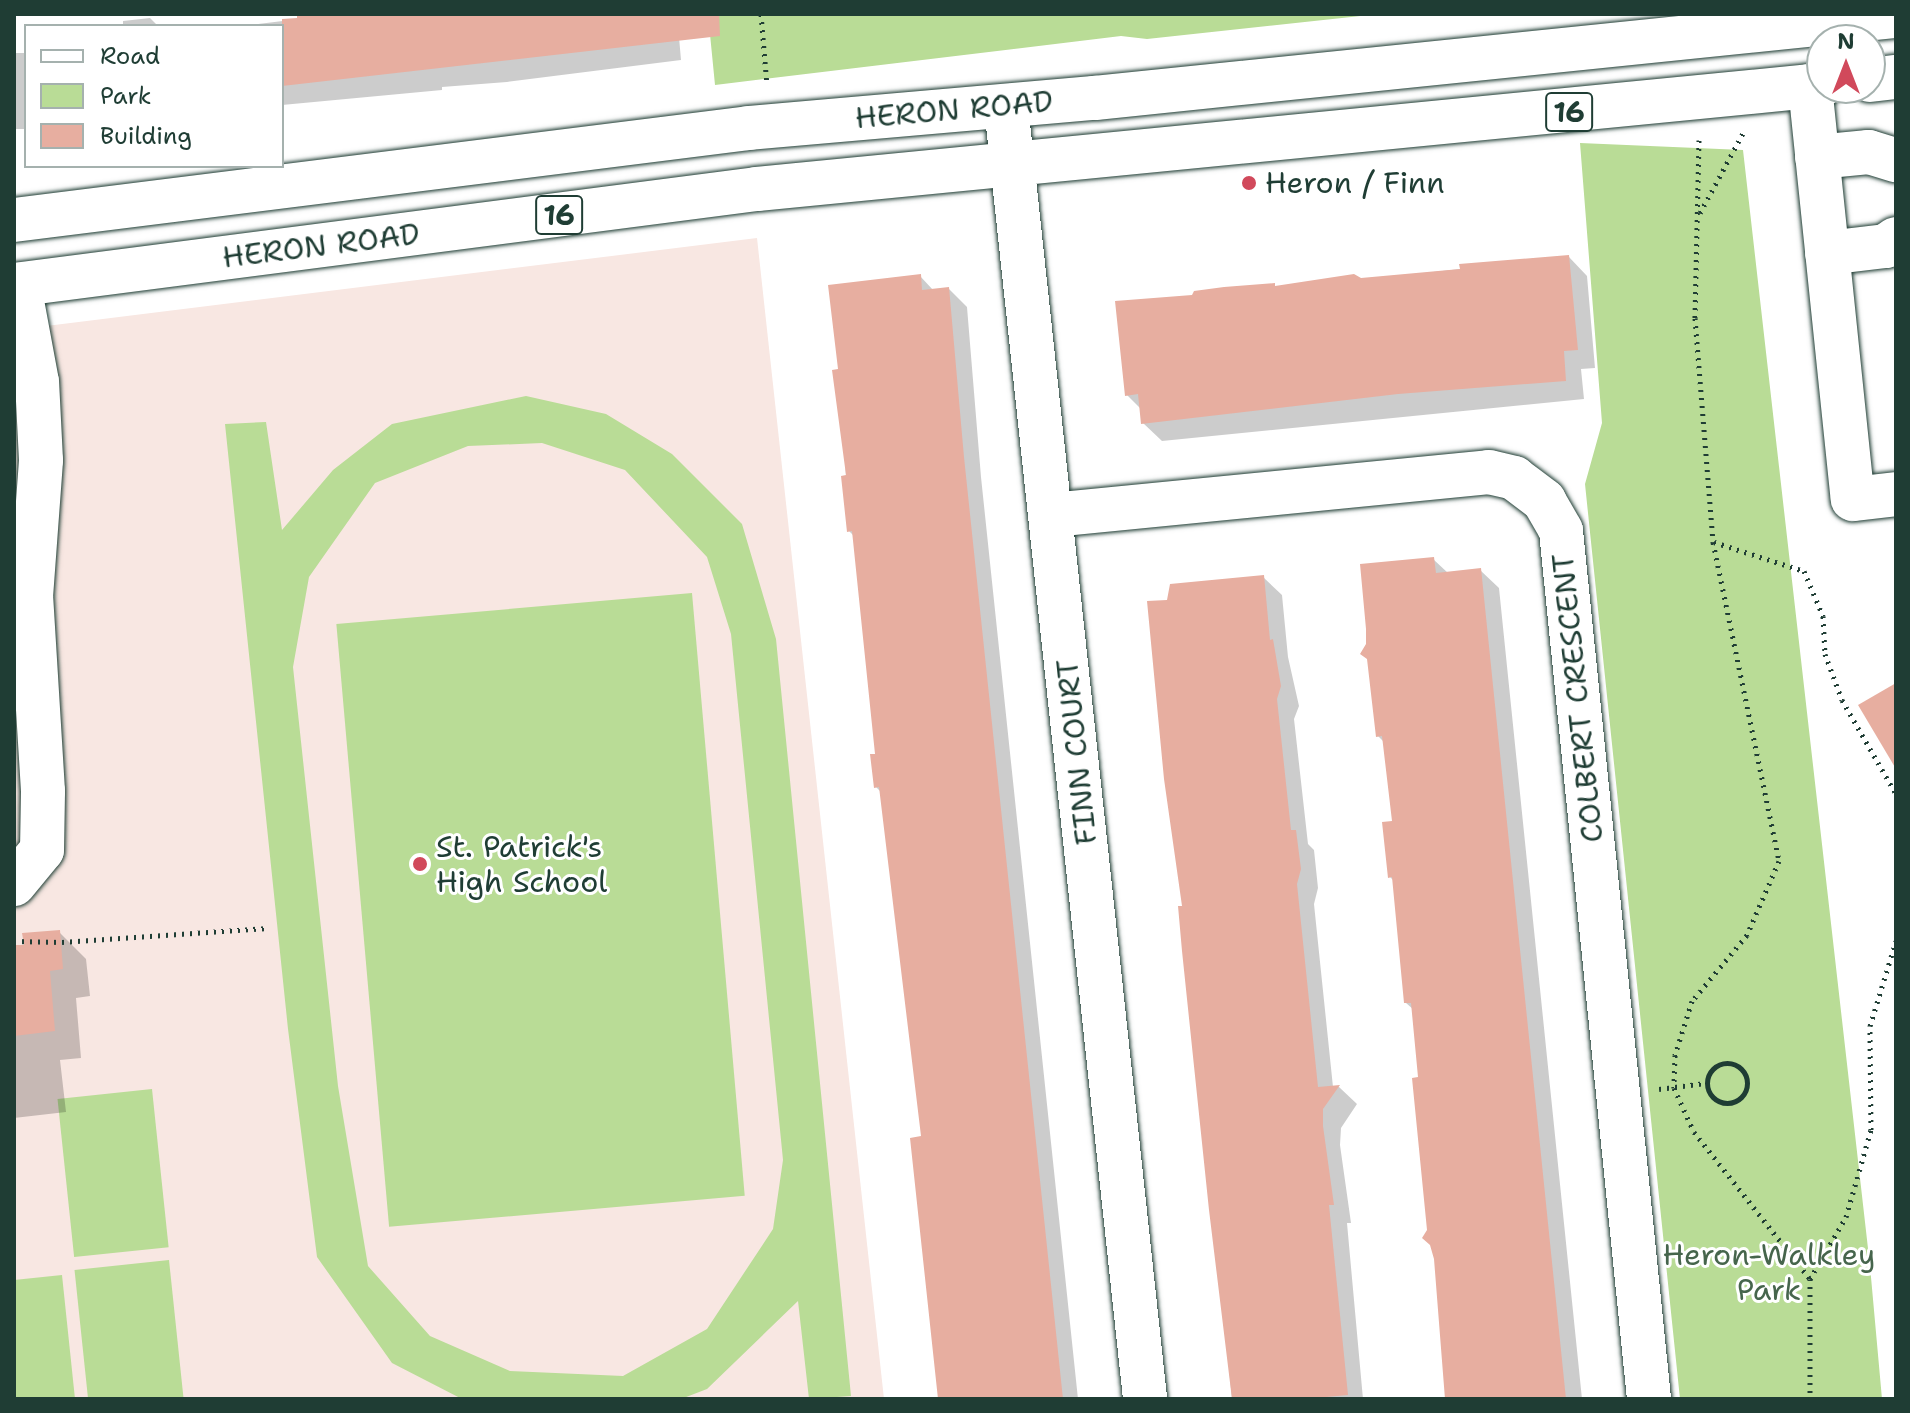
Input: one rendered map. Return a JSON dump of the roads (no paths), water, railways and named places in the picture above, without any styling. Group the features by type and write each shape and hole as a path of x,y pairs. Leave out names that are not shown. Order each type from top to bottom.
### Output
{"main road":[{"name":"HERON ROAD","path":"14,220 771,126 1006,106 1896,16"},
{"name":"HERON ROAD","path":"17,285 757,189 1806,87"},
{"path":"1816,104 1817,157 1853,499 1896,494"},
{"name":"FINN COURT","path":"1006,106 1145,1399"},
{"path":"1817,157 1869,152 1896,160"},
{"path":"1827,253 1895,245"},
{"path":"14,884 42,850 43,791 31,597 41,460 37,382 17,285"},
{"name":"COLBERT CRESCENT","path":"1052,515 1489,472 1514,478 1544,501 1561,531 1649,1399"}],"place":[{"name":"Heron / Finn","path":"1249,183"},
{"name":"St. Patrick's High School","path":"420,864"}],"park label":[{"name":"Heron-Walkley Park","path":"1769,1272"}]}
